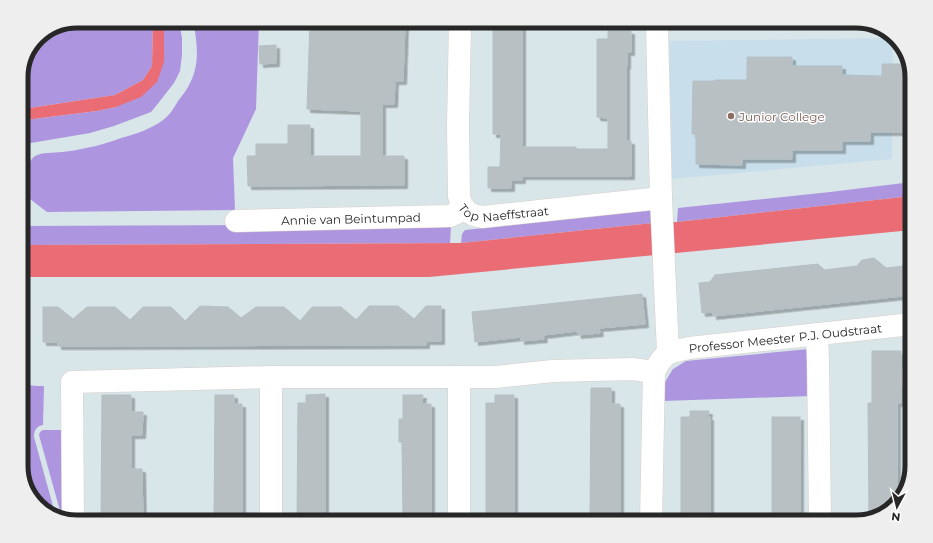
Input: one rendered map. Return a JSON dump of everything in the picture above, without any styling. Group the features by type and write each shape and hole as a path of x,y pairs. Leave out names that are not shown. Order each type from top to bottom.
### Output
{"street":[{"name":"Top Naeffstraat","path":"460,28 458,126 459,196 461,204 465,209 473,215 482,217 660,198"},
{"path":"650,515 661,361 664,266 660,198 657,28"},
{"name":"Annie van Beintumpad","path":"236,221 450,216 465,209"},
{"name":"Professor Meester P.J. Oudstraat","path":"73,515 72,382 271,377 495,377 553,371 632,369 661,361 689,348 905,325"},
{"path":"817,334 820,515"},
{"path":"271,377 271,515"},
{"path":"459,377 459,515"}],"shaded area":[{"path":"70,28 153,28 152,66 143,80 115,95 28,108 28,74 33,55 45,40 52,35"},
{"path":"153,28 164,28 164,62 157,82 141,97 116,107 97,111 28,120 28,108 115,95 143,80 152,66"},
{"path":"164,28 180,28 182,55 180,71 174,83 151,112 90,133 28,143 28,120 97,111 116,107 164,62"},
{"path":"194,28 259,28 256,109 233,158 235,210 47,212 28,198 28,166 35,156 45,153 77,150 104,144 143,131 167,116 187,89 194,74 197,59"},
{"path":"886,38 893,44 892,159 672,179 669,41"},
{"path":"905,183 905,197 677,222 678,208"},
{"path":"905,197 905,231 429,277 28,277 28,245 461,243 653,223 677,222"},
{"path":"651,210 653,223 461,243 462,234 465,230"},
{"path":"448,224 451,226 450,243 28,245 28,226"},
{"path":"809,349 811,396 663,401 665,382 673,369 686,361"},
{"path":"28,385 44,386 43,425 36,429 34,437 54,509 42,501 38,496 29,476"},
{"path":"43,430 68,430 67,514 60,512 39,435"}],"building":[{"path":"310,28 405,28 403,81 395,81 394,104 382,104 382,156 404,156 404,185 248,186 247,156 256,156 256,144 288,144 288,125 310,125 310,156 361,156 361,111 307,109"},
{"path":"493,28 522,28 522,147 576,147 576,149 608,149 608,118 597,117 597,39 608,39 608,31 631,31 631,52 627,52 626,66 626,141 631,141 631,176 522,176 522,180 511,180 511,188 488,188 488,167 500,167 501,134 493,134"},
{"path":"276,45 276,63 260,64 259,46"},
{"path":"747,57 792,57 792,66 842,66 842,75 882,76 882,64 903,64 905,74 905,132 870,132 870,141 842,141 842,150 792,150 792,159 742,159 742,165 696,164 696,134 692,134 693,81 747,80"},
{"path":"874,258 886,268 905,266 905,296 713,316 713,312 702,313 699,283 710,282 715,275 818,264 824,270 857,266 862,260"},
{"path":"642,294 645,324 599,328 600,333 578,335 577,331 543,335 544,339 521,341 521,337 475,342 472,312"},
{"path":"200,306 228,307 241,318 256,307 284,307 300,321 312,307 341,307 356,320 369,306 398,306 414,319 426,306 441,306 441,341 426,341 426,345 91,346 58,346 58,342 43,342 43,307 58,307 73,319 87,307 115,307 130,320 143,307 171,307 185,321"},
{"path":"872,351 901,351 901,369 905,369 905,386 901,386 901,403 897,403 897,487 877,487 877,510 869,513 868,403 872,403"},
{"path":"591,388 611,388 611,404 620,404 620,515 590,515"},
{"path":"325,394 325,515 297,515 298,403 306,403 306,395"},
{"path":"102,395 131,395 131,412 143,412 142,435 131,435 131,469 142,469 143,515 101,515"},
{"path":"215,395 234,395 234,404 242,404 242,515 214,515"},
{"path":"403,395 423,395 422,404 431,404 431,515 403,515 402,442 399,442 399,419 403,419"},
{"path":"495,395 514,395 514,515 486,515 486,403 495,403"},
{"path":"690,411 709,411 710,515 681,515 681,417 690,417"},
{"path":"772,417 800,417 800,515 772,515"}],"place":[{"name":"Junior College","path":"731,116"}]}
